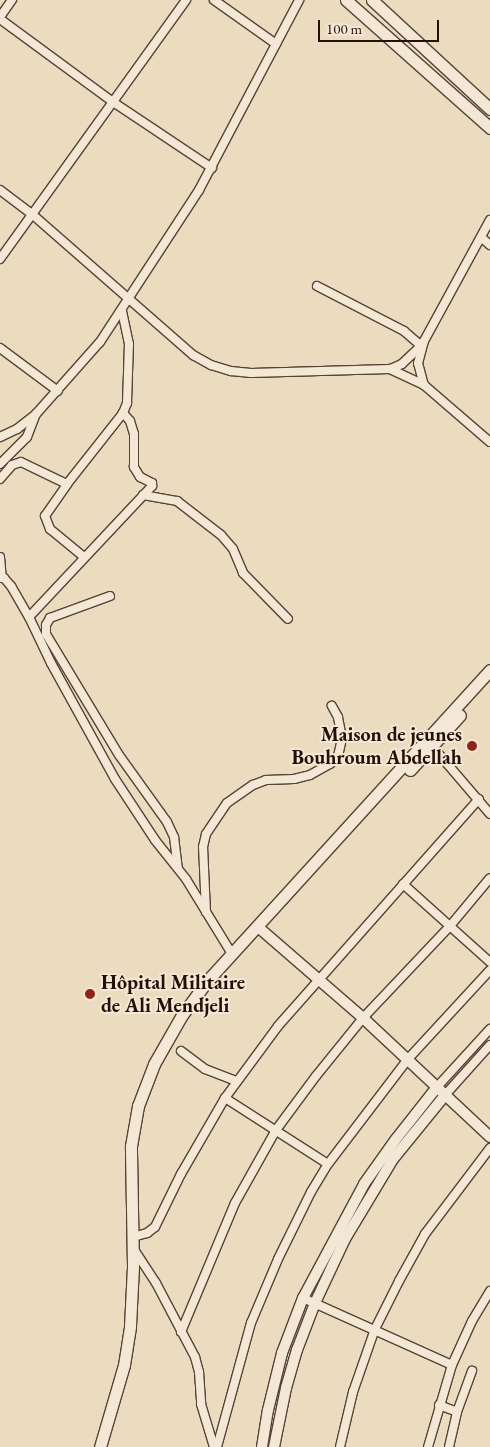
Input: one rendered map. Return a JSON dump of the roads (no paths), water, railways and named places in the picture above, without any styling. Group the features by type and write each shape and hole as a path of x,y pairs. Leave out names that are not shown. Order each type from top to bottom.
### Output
{"main road":[{"path":"346,0 490,128"},
{"path":"372,0 490,109"},
{"path":"100,1447 127,1345 133,1286 131,1146 135,1118 142,1093 162,1049 182,1015 207,982 258,927 269,911 490,670"},
{"path":"258,927 273,918 490,681"}],"street":[{"path":"12,0 0,18 113,102 212,168"},
{"path":"0,259 186,0"},
{"path":"214,0 276,44"},
{"path":"0,437 16,429 36,414 100,342 122,310 212,168 299,0"},
{"path":"0,190 33,215 193,355 221,369 251,373 390,369 402,364 421,346 490,220"},
{"path":"481,237 490,245"},
{"path":"317,286 404,332 421,346"},
{"path":"84,557 50,529 46,522 46,512 123,413 128,394 129,344 122,310"},
{"path":"421,346 418,363 424,385"},
{"path":"0,348 58,391"},
{"path":"390,369 424,385 490,442"},
{"path":"29,617 152,483 140,477 134,467 134,434 130,421 123,413"},
{"path":"0,464 27,437 36,414"},
{"path":"0,479 12,465 21,462 67,484"},
{"path":"143,495 177,501 221,535 233,549 242,573 288,619"},
{"path":"0,557 1,578 11,586 29,617 51,663 115,779 155,840 178,870 232,954"},
{"path":"110,596 50,618 46,625 46,634 119,755 167,822 174,837 178,870"},
{"path":"206,912 203,847 206,834 227,803 253,785 266,780 294,779 310,775 330,764 338,756 342,738 338,718 332,706"},
{"path":"432,746 490,814"},
{"path":"216,1447 201,1404 198,1367 156,1283 132,1242 155,1227 181,1174 225,1098 278,1026 318,978 479,799"},
{"path":"181,1332 235,1202 276,1130 316,1076 364,1018 450,926 490,878"},
{"path":"403,884 490,962"},
{"path":"258,927 364,1018 490,1137"},
{"path":"216,1447 251,1323 292,1228 328,1164 408,1059 490,970"},
{"path":"262,1447 268,1410 282,1353 304,1298 364,1184 437,1087 490,1029"},
{"path":"274,1447 286,1388 314,1303 345,1239 376,1185 398,1152 490,1045"},
{"path":"181,1051 198,1065 237,1081"},
{"path":"225,1098 328,1164"},
{"path":"340,1447 353,1392 375,1329 425,1234 459,1186 490,1148"},
{"path":"428,1447 452,1365 472,1321 490,1291"},
{"path":"304,1298 452,1365"},
{"path":"449,1447 457,1412 472,1371"},
{"path":"439,1405 457,1412"}],"place":[{"name":"Maison de jeunes Bouhroum Abdellah","path":"472,746"},
{"name":"Hôpital Militaire de Ali Mendjeli","path":"90,994"}]}
